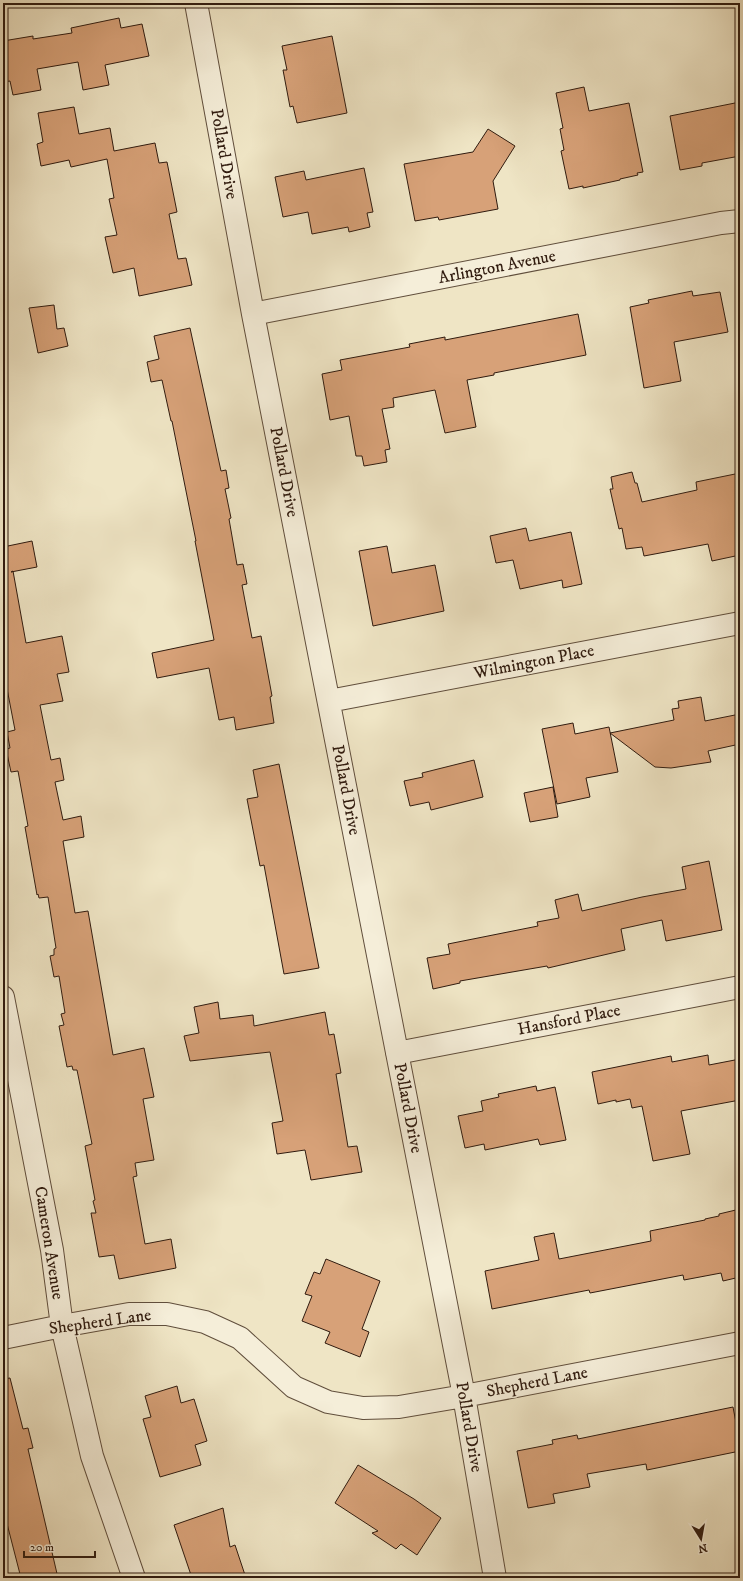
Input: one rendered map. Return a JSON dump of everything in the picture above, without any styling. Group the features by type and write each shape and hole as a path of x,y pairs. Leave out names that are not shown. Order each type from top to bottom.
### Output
{"street":[{"name":"Pollard Drive","path":"196,3 253,314 464,1396 495,1578"},
{"name":"Arlington Avenue","path":"253,314 721,223 740,221"},
{"name":"Wilmington Place","path":"329,701 740,623"},
{"name":"Hansford Place","path":"397,1053 740,988"},
{"name":"Cameron Avenue","path":"3,997 52,1250 62,1326 92,1456 134,1578"},
{"name":"Shepherd Lane","path":"3,1338 129,1314 167,1314 205,1322 240,1338 294,1387 328,1402 363,1408 399,1407 464,1396 740,1343"}],"building":[{"path":"119,18 121,28 142,24 149,56 105,65 109,85 83,90 78,62 37,69 41,90 13,95 10,81 3,82 3,41 33,36 33,39 72,33 71,28"},
{"path":"332,36 347,113 297,123 293,106 290,107 283,70 287,70 282,46"},
{"path":"584,87 589,111 629,103 643,172 620,180 583,188 583,186 569,189 561,151 564,150 560,129 563,128 556,93"},
{"path":"740,102 740,156 702,163 702,166 680,170 670,116"},
{"path":"74,107 79,134 110,128 114,151 155,143 159,163 167,162 177,212 169,214 178,259 186,258 192,285 139,296 134,268 113,273 105,237 117,235 109,199 114,198 107,159 71,167 69,160 41,166 37,144 43,142 38,113"},
{"path":"488,129 515,146 493,181 498,209 439,220 438,217 415,221 404,164 473,152"},
{"path":"364,168 373,212 367,213 370,227 349,232 348,227 312,234 308,212 283,217 275,177 304,171 306,180"},
{"path":"692,291 693,296 720,292 728,332 674,342 681,381 644,388 630,307 649,303 648,300"},
{"path":"54,305 57,329 64,328 68,346 38,353 29,308"},
{"path":"578,314 586,355 494,373 494,375 467,380 476,427 445,433 435,390 393,398 394,407 382,409 390,449 385,450 387,462 364,466 362,456 356,456 349,416 330,420 322,374 342,370 340,360 410,347 409,344 445,337 445,340"},
{"path":"190,328 221,471 226,470 229,488 225,489 231,518 229,519 237,565 243,564 247,584 242,585 252,638 261,636 272,696 270,697 274,723 236,730 234,717 219,720 209,668 157,678 152,653 214,640 172,421 162,380 151,382 147,362 159,359 154,336"},
{"path":"632,472 635,483 637,483 642,502 697,490 696,482 740,473 740,555 712,561 708,544 644,556 642,547 626,549 622,528 619,529 610,489 613,489 611,477"},
{"path":"526,528 529,541 571,532 582,584 563,588 562,580 520,589 513,560 496,563 490,536"},
{"path":"32,541 37,567 13,572 26,643 62,636 69,672 57,674 63,701 40,705 51,760 60,758 64,780 55,782 63,820 81,816 84,837 63,841 75,913 88,911 113,1055 144,1048 154,1097 143,1099 154,1160 135,1163 137,1176 133,1177 145,1244 171,1239 176,1268 119,1279 114,1255 99,1257 91,1213 96,1213 93,1201 95,1200 85,1146 92,1144 77,1070 73,1070 72,1066 67,1067 59,1026 64,1025 61,1014 65,1013 59,976 54,977 50,956 54,955 54,949 56,948 48,897 39,898 38,894 37,895 25,827 28,826 18,771 11,772 6,749 10,748 7,732 15,730 3,668 3,547"},
{"path":"387,546 392,573 435,565 444,611 373,626 359,551"},
{"path":"701,697 705,721 740,714 740,744 708,751 711,762 671,768 655,767 610,733 674,720 672,709 679,708 678,701"},
{"path":"573,723 575,734 609,727 618,772 586,778 590,797 557,804 542,729"},
{"path":"474,760 483,797 431,810 429,802 410,806 404,781 423,777 422,773"},
{"path":"279,764 319,968 284,974 264,865 260,866 247,799 258,797 253,770"},
{"path":"553,787 558,817 530,822 524,793"},
{"path":"709,861 722,930 666,941 662,920 621,929 625,950 548,968 547,966 460,981 460,983 433,989 427,958 450,954 448,944 538,926 537,922 559,918 555,900 578,894 582,911 642,897 686,889 682,867"},
{"path":"218,1002 220,1019 253,1015 254,1026 325,1012 329,1035 334,1034 341,1073 336,1074 348,1147 357,1146 362,1172 311,1180 305,1150 277,1154 272,1123 283,1121 270,1052 190,1061 184,1036 199,1033 194,1007"},
{"path":"708,1055 709,1065 740,1059 740,1100 681,1111 690,1154 653,1161 642,1106 632,1108 630,1099 598,1104 592,1072 671,1056 672,1062"},
{"path":"536,1086 537,1091 555,1087 566,1140 540,1145 538,1139 485,1150 484,1144 465,1148 458,1116 483,1111 481,1101 499,1097 498,1094"},
{"path":"740,1209 740,1277 723,1281 721,1273 684,1280 683,1275 590,1293 589,1290 492,1309 485,1271 539,1260 534,1237 554,1233 559,1259 651,1241 650,1231 705,1220 719,1216 719,1214"},
{"path":"326,1259 380,1281 362,1329 369,1332 360,1357 325,1343 330,1332 302,1321 312,1296 305,1294 314,1272 320,1274"},
{"path":"10,1378 23,1429 28,1428 33,1448 28,1449 58,1578 21,1578 3,1508 3,1379"},
{"path":"177,1386 181,1403 194,1399 207,1441 195,1445 201,1465 160,1477 143,1419 151,1417 145,1396"},
{"path":"733,1407 740,1451 647,1470 646,1464 587,1474 590,1487 553,1494 555,1503 528,1508 517,1451 553,1444 552,1440 577,1435 578,1439"},
{"path":"358,1465 414,1499 441,1518 417,1555 401,1544 396,1549 372,1533 378,1531 335,1503"},
{"path":"223,1508 230,1547 235,1545 246,1578 192,1578 174,1525"}]}
